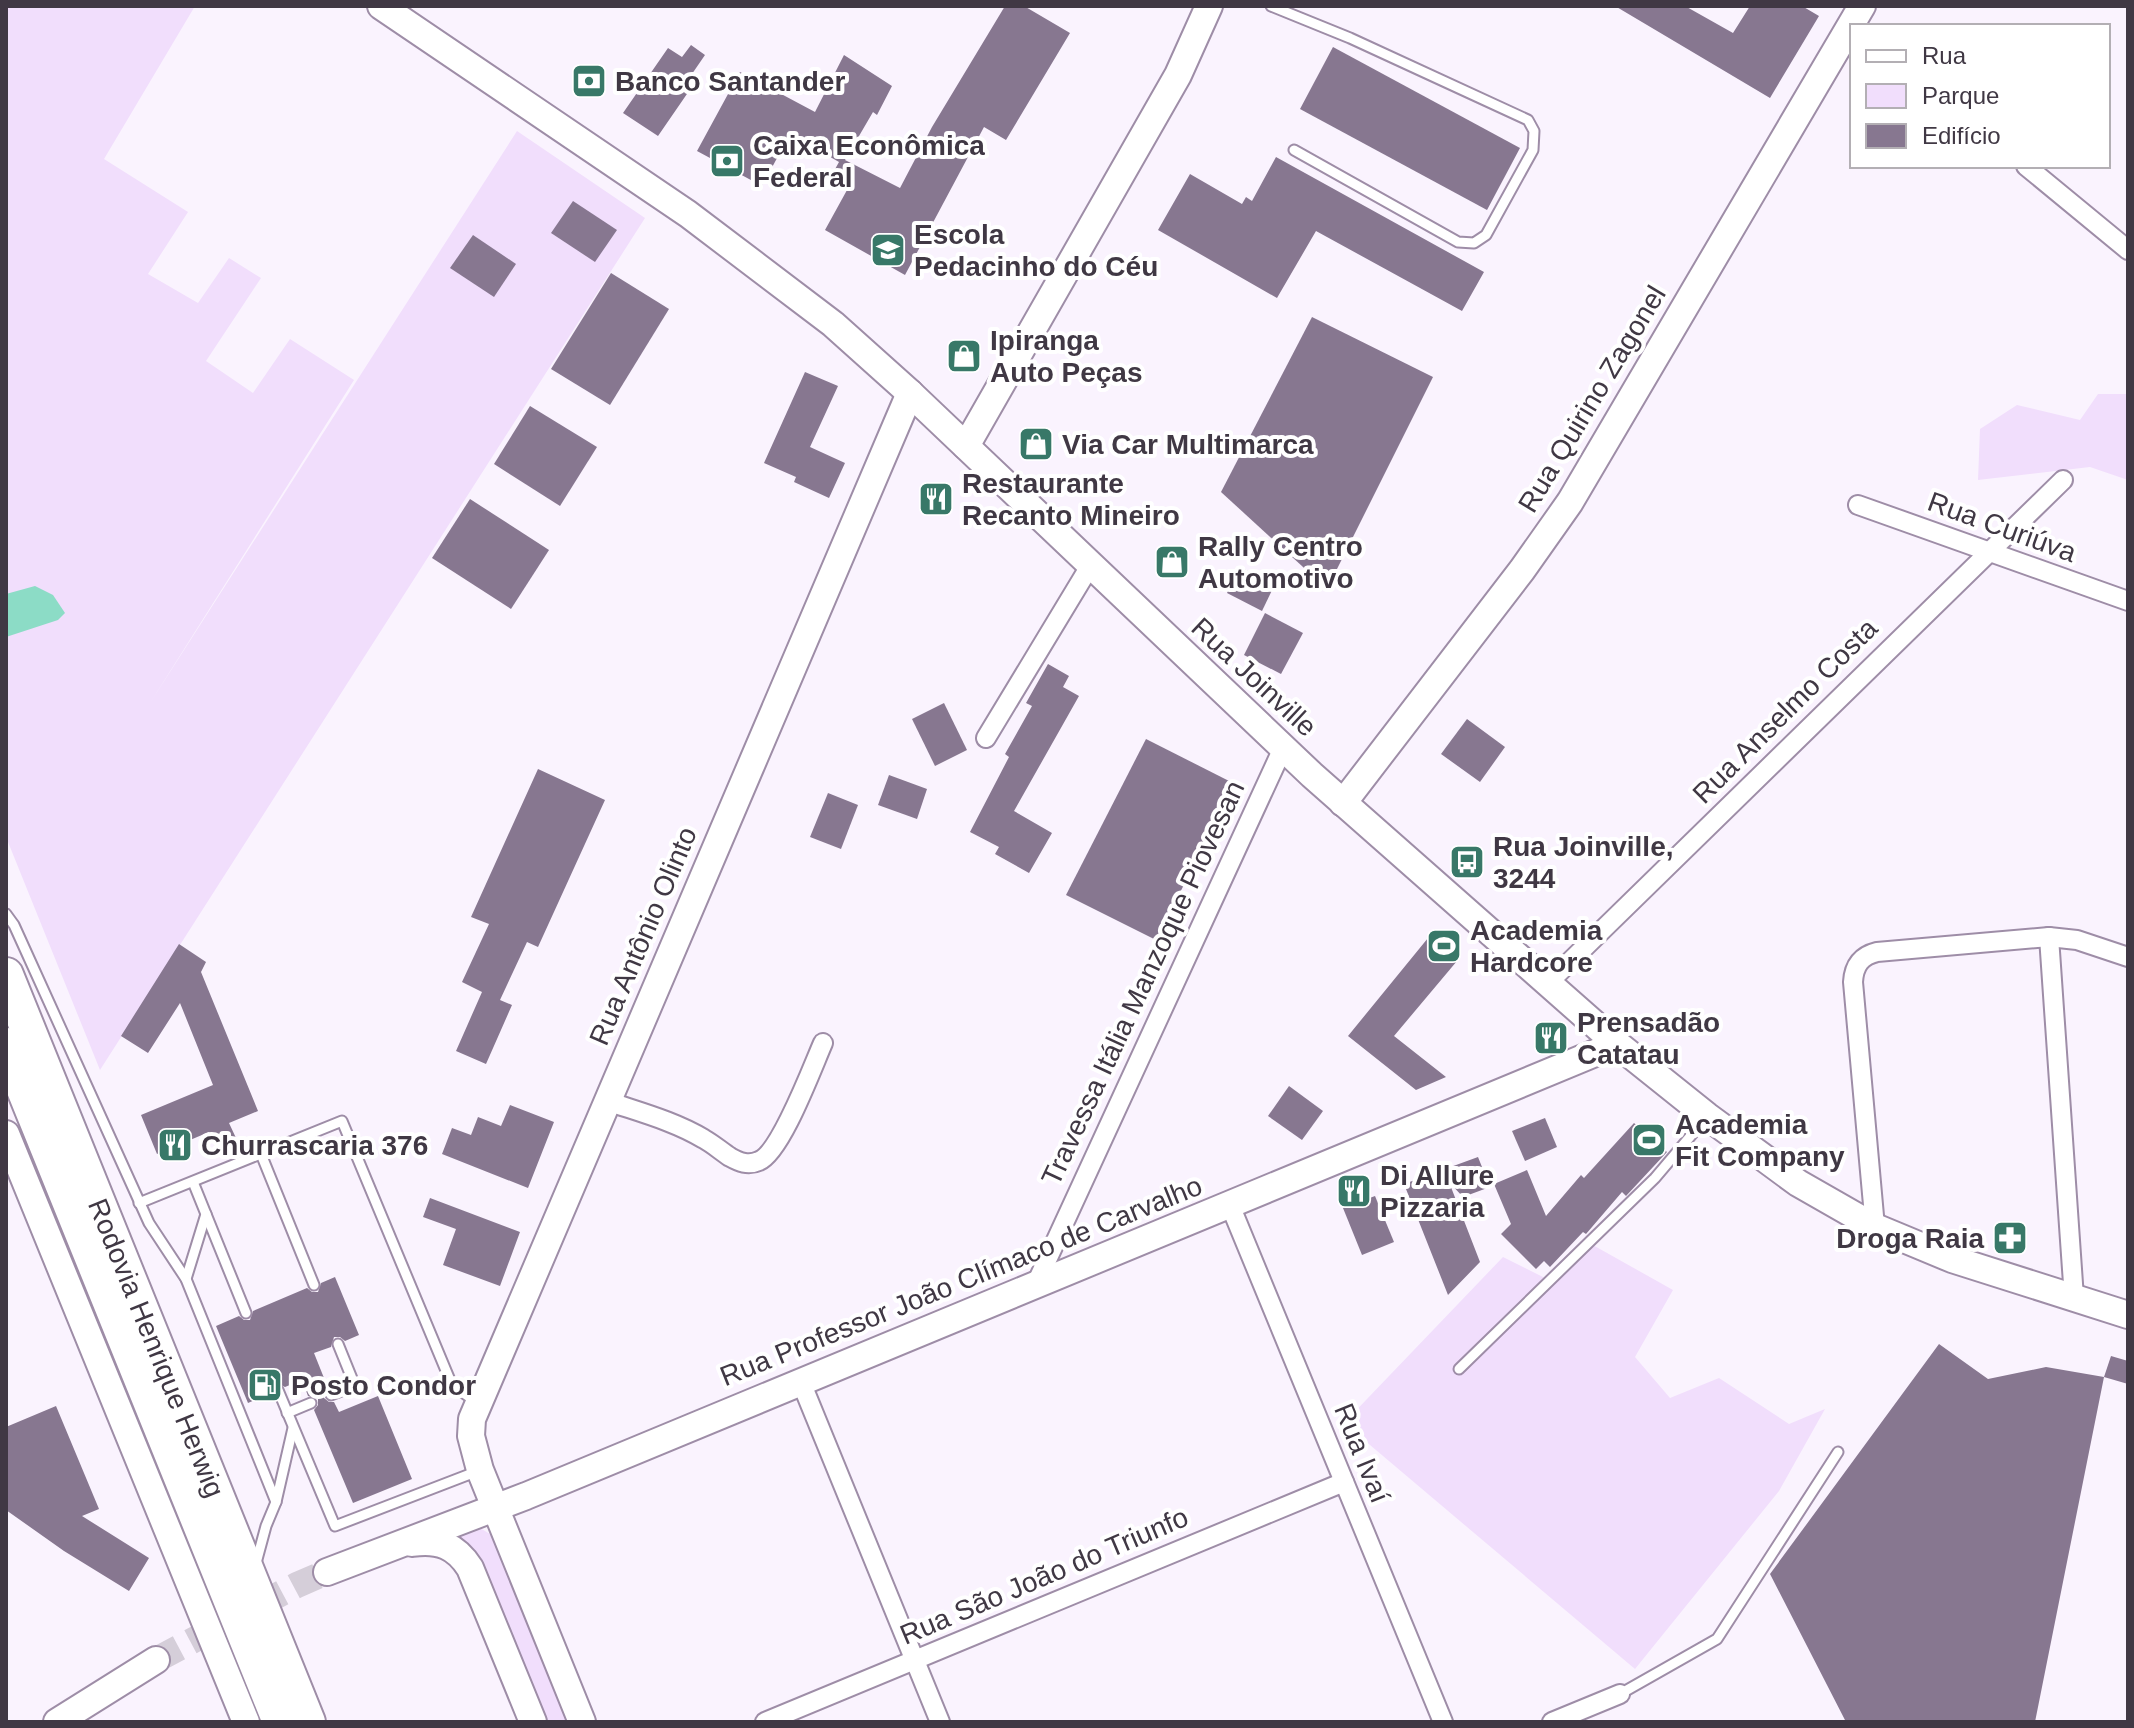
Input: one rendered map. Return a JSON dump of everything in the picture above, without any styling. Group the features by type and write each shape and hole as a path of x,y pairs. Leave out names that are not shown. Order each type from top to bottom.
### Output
{"highway":[{"name":"Rodovia Henrique Herwig","path":"6,975 308,1722"},
{"name":"Rodovia Henrique Herwig","path":"6,1045 280,1722"}],"main road":[{"name":"Rua Joinville","path":"381,6 744,255 833,324 910,393 1343,803 1547,984 1707,1116 1798,1183 1875,1227 1952,1259 2128,1315"},
{"path":"966,446 1178,75 1209,6"},
{"name":"Rua Quirino Zagonel","path":"1343,803 1522,570 1570,502 1850,27"},
{"name":"Rua Antônio Olinto","path":"582,1722 480,1470 471,1436 477,1402 910,393"},
{"name":"Rua Professor João Clímaco de Carvalho","path":"327,1572 494,1508 1617,1044"},
{"path":"8,1143 246,1722"},
{"path":"401,1544 436,1542 452,1547 462,1555 533,1722"},
{"path":"57,1722 156,1660"}],"street":[{"path":"2028,168 2128,250"},
{"name":"Rua Anselmo Costa","path":"1547,984 2063,480"},
{"name":"Rua Curiúva","path":"1858,505 2128,601"},
{"path":"986,738 1090,566"},
{"name":"Travessa Itália Manzoque Piovesan","path":"1035,1286 1283,748"},
{"path":"1875,1227 1854,971 1867,954 2049,937 2077,940 2128,957"},
{"path":"2049,937 2074,1298"},
{"path":"607,1101 680,1127 705,1139 733,1159 746,1164 756,1162 767,1156 778,1140 823,1043"},
{"name":"Rua Ivaí","path":"1230,1205 1443,1722"},
{"path":"801,1382 940,1722"},
{"name":"Rua São João do Triunfo","path":"765,1722 1344,1482"},
{"path":"1552,1722 1620,1694"}],"lane":[{"path":"1271,6 1350,38 1528,120 1534,131 1533,150 1486,235 1474,243 1458,242 1294,150"},
{"path":"6,914 14,925 139,1203 166,1252 186,1279 276,1502"},
{"path":"1459,1369 1655,1178 1707,1116"},
{"path":"139,1203 342,1121 452,1385 477,1402"},
{"path":"261,1154 314,1285"},
{"path":"193,1182 246,1313"},
{"path":"186,1279 206,1214"},
{"path":"331,1395 355,1386 338,1344"},
{"path":"278,1390 335,1526 480,1470"},
{"path":"287,1413 311,1403"},
{"path":"251,1582 276,1502 293,1428"},
{"path":"1620,1694 1717,1639 1838,1452"}],"green space":[{"path":"6,6 195,6 104,159 188,212 148,274 198,303 229,258 261,278 206,361 253,393 290,339 354,380 150,703 517,131 645,218 100,1070 6,837"},
{"path":"2098,394 2128,394 2128,480 2090,467 1978,480 1980,429 2017,405 2080,420"},
{"path":"1591,1244 1673,1290 1635,1357 1670,1398 1719,1378 1789,1424 1825,1409 1779,1491 1635,1669 1344,1423 1503,1257 1553,1282"},
{"path":"467,1527 480,1528 495,1537 571,1722 546,1722 479,1557 464,1540 448,1532"}],"shaded area":[{"path":"35,586 53,595 65,613 58,620 6,637 6,594"}],"building":[{"path":"1005,6 1024,6 1070,33 1006,140 984,127 905,275 825,230 852,181 834,171 839,162 790,134 762,186 697,151 740,72 815,112 844,55 892,86 877,115 873,112 845,160 900,188 932,127"},
{"path":"1615,6 1685,6 1733,33 1750,6 1802,6 1819,16 1770,98"},
{"path":"691,45 705,55 683,87 689,91 658,136 623,113 668,48 682,57"},
{"path":"1333,47 1520,148 1487,210 1300,109"},
{"path":"1276,157 1484,272 1462,311 1316,231 1277,298 1158,230 1190,174 1242,204 1246,197 1252,201"},
{"path":"573,201 617,230 595,262 551,233"},
{"path":"473,235 516,264 494,297 450,268"},
{"path":"611,273 669,309 610,405 551,369"},
{"path":"1312,317 1433,377 1327,589 1221,492"},
{"path":"805,372 838,386 810,447 845,463 829,498 794,482 796,477 764,463"},
{"path":"530,406 597,447 560,506 494,464"},
{"path":"470,499 549,550 511,609 432,558"},
{"path":"1240,567 1275,584 1262,611 1227,593"},
{"path":"1265,613 1303,633 1281,674 1244,655"},
{"path":"1048,664 1069,676 1063,687 1079,696 1014,811 1052,833 1029,873 995,854 999,847 970,832 1009,757 1005,754 1032,706 1026,703"},
{"path":"944,703 967,750 935,766 912,719"},
{"path":"1467,719 1505,747 1480,782 1441,754"},
{"path":"1146,739 1235,784 1156,940 1066,895"},
{"path":"538,769 605,800 538,947 527,942 500,1000 512,1005 486,1064 456,1051 482,992 462,982 489,924 471,917"},
{"path":"889,775 927,789 917,819 878,805"},
{"path":"828,793 858,805 841,849 810,837"},
{"path":"1428,938 1457,961 1394,1036 1446,1077 1416,1090 1348,1036"},
{"path":"179,944 206,962 201,972 258,1111 229,1123 236,1138 215,1147 209,1132 157,1154 141,1115 213,1085 180,1003 148,1053 121,1036"},
{"path":"1289,1086 1323,1111 1302,1140 1268,1116"},
{"path":"510,1105 554,1122 528,1188 442,1154 452,1128 471,1135 478,1117 501,1126"},
{"path":"1545,1118 1557,1147 1525,1161 1512,1131"},
{"path":"1634,1123 1667,1152 1626,1196 1622,1192 1586,1234 1583,1232 1550,1267 1544,1261 1536,1269 1501,1234 1511,1224 1494,1184 1527,1170 1546,1216 1581,1175 1584,1178"},
{"path":"1478,1157 1490,1187 1463,1197 1449,1182 1480,1262 1448,1295 1404,1184"},
{"path":"1375,1196 1394,1242 1362,1255 1343,1208"},
{"path":"430,1198 520,1232 500,1286 443,1265 456,1229 423,1217"},
{"name":"Posto Condor","path":"335,1277 359,1335 345,1341 334,1337 331,1347 314,1353 328,1388 324,1398 334,1402 339,1412 378,1396 412,1479 353,1503 314,1410 318,1399 308,1396 302,1380 285,1387 276,1383 271,1393 248,1403 216,1326 239,1316 250,1320 253,1311 307,1288 318,1292 321,1283"},
{"path":"1939,1344 1988,1379 2046,1367 2104,1377 2035,1722 1846,1722 1770,1574"},
{"path":"2111,1356 2128,1361 2128,1384 2104,1377"},
{"path":"56,1406 99,1509 82,1516 149,1558 129,1591 6,1510 6,1427"}],"tunnel":[{"path":"156,1660 327,1572"}],"place":[{"name":"Banco Santander","path":"589,81"},
{"name":"Caixa Econômica Federal","path":"727,161"},
{"name":"Escola Pedacinho do Céu","path":"888,250"},
{"name":"Ipiranga Auto Peças","path":"964,356"},
{"name":"Via Car Multimarca","path":"1036,444"},
{"name":"Restaurante Recanto Mineiro","path":"936,499"},
{"name":"Rally Centro Automotivo","path":"1172,562"},
{"name":"Rua Joinville, 3244","path":"1467,862"},
{"name":"Academia Hardcore","path":"1444,946"},
{"name":"Prensadão Catatau","path":"1551,1038"},
{"name":"Academia Fit Company","path":"1649,1140"},
{"name":"Churrascaria 376","path":"175,1145"},
{"name":"Di Allure Pizzaria","path":"1354,1191"},
{"name":"Droga Raia","path":"2010,1238"},
{"name":"Posto Condor","path":"265,1385"}]}
